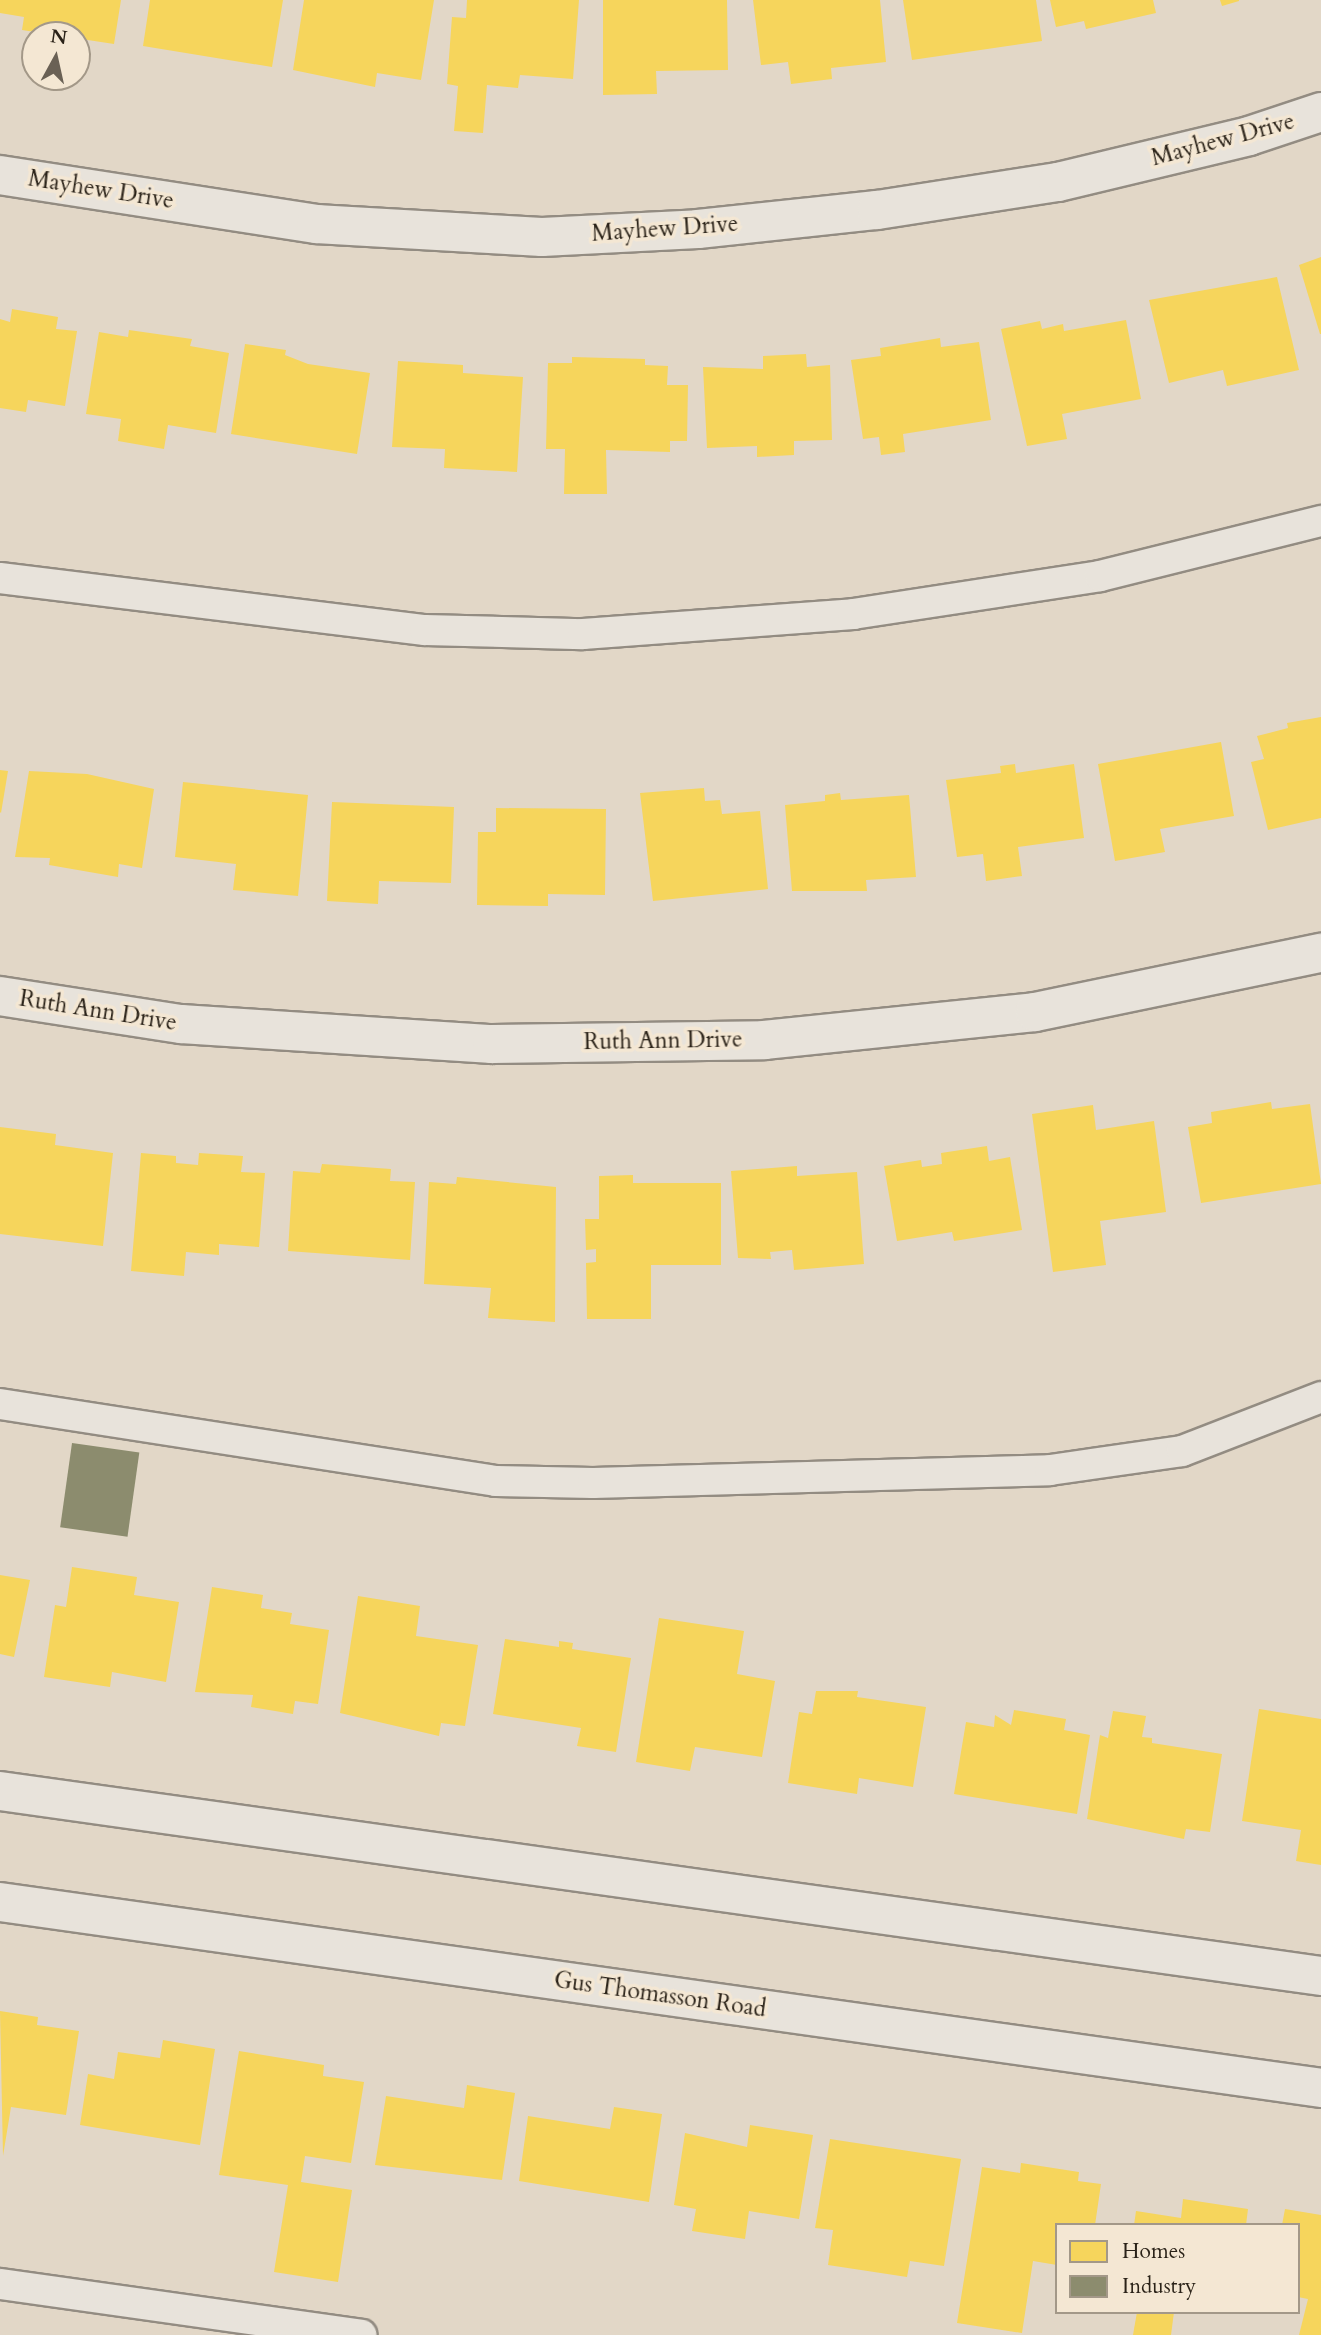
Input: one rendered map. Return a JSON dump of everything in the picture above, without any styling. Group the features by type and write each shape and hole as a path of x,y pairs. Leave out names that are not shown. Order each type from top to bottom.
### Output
{"street":[{"name":"Mayhew Drive","path":"0,175 316,224 581,235 698,229 863,211 1058,182 1249,136 1321,112"},
{"name":"Ruth Ann Drive","path":"0,996 181,1024 492,1044 764,1040 1035,1012 1321,953"},
{"path":"0,1791 1321,1976"},
{"name":"Gus Thomasson Road","path":"0,1902 1321,2088"}],"lane":[{"path":"0,578 425,630 583,634 853,614 1100,576 1321,521"},
{"path":"0,1404 496,1481 593,1483 1050,1471 1182,1451 1321,1397"},
{"path":"0,2284 361,2335"}],"building: Homes":[{"path":"0,0 121,0 114,44 91,40 91,21 23,21 24,17 0,13"},
{"path":"150,0 283,0 272,67 143,46"},
{"path":"304,0 434,0 421,80 377,73 375,87 293,70"},
{"path":"467,0 579,0 573,79 520,75 518,88 487,85 483,133 454,131 458,86 447,84 452,17 466,18"},
{"path":"603,0 727,0 728,70 656,71 657,94 603,95"},
{"path":"753,0 880,0 886,62 831,68 832,79 791,84 788,62 761,65"},
{"path":"903,0 1036,0 1042,41 912,60"},
{"path":"1050,0 1153,0 1156,13 1086,29 1084,21 1056,27"},
{"path":"1220,0 1239,0 1239,1 1222,6"},
{"path":"1321,257 1321,334 1320,334 1299,265"},
{"path":"1277,277 1299,370 1227,386 1223,370 1169,383 1149,300"},
{"path":"12,309 58,317 56,329 77,331 65,406 28,400 26,412 0,408 0,319 10,322"},
{"path":"1126,320 1141,399 1062,414 1067,439 1027,446 1001,329 1040,321 1042,329 1063,324 1064,331"},
{"path":"129,330 192,339 190,346 229,353 216,433 168,425 164,449 118,441 121,419 86,414 99,332 128,337"},
{"path":"940,338 941,347 979,342 991,420 903,434 905,452 881,455 879,437 863,439 851,360 881,356 880,348"},
{"path":"245,344 286,350 285,355 308,364 370,373 357,454 231,434"},
{"path":"806,354 807,367 830,365 832,440 794,441 794,455 757,457 757,446 707,448 703,367 763,369 763,356"},
{"path":"572,357 645,359 645,365 668,366 667,385 688,385 687,441 670,441 670,452 606,450 607,494 564,494 565,449 546,449 548,363 572,363"},
{"path":"398,361 463,365 463,373 523,377 517,472 444,468 445,449 392,447"},
{"path":"1321,717 1321,818 1268,830 1251,762 1264,759 1257,736 1288,728 1287,723"},
{"path":"1221,742 1234,816 1160,829 1165,852 1115,861 1098,764"},
{"path":"1015,764 1016,773 1074,764 1084,838 1018,847 1022,876 986,881 983,854 957,857 946,780 1001,773 1000,766"},
{"path":"0,770 8,771 1,813 0,812"},
{"path":"29,771 87,774 154,789 142,868 119,864 118,877 49,865 50,858 15,857"},
{"path":"183,782 308,795 298,896 233,890 236,864 175,857"},
{"path":"704,788 705,801 720,800 722,814 760,811 768,889 653,901 640,793"},
{"path":"840,793 841,800 909,795 916,877 866,880 867,891 792,891 785,805 825,801 825,795"},
{"path":"332,802 454,807 451,883 379,881 378,904 327,901"},
{"path":"496,808 606,809 605,895 548,894 548,906 477,905 478,832 496,832"},
{"path":"1271,1102 1272,1109 1310,1104 1321,1184 1201,1203 1188,1127 1212,1123 1211,1112"},
{"path":"1093,1105 1096,1130 1154,1121 1166,1212 1100,1221 1106,1265 1053,1272 1032,1114"},
{"path":"0,1127 56,1134 55,1145 113,1153 103,1246 0,1234"},
{"path":"987,1146 989,1161 1010,1157 1022,1230 954,1241 952,1232 897,1241 884,1166 921,1160 922,1167 942,1164 941,1153"},
{"path":"141,1153 176,1156 176,1163 198,1165 199,1153 243,1156 241,1172 265,1173 259,1247 219,1244 219,1255 186,1252 184,1276 131,1271"},
{"path":"322,1164 391,1169 390,1181 415,1182 410,1260 288,1251 293,1171 320,1173"},
{"path":"797,1166 797,1176 857,1172 864,1264 794,1270 792,1250 770,1252 771,1259 738,1258 731,1171"},
{"path":"633,1175 633,1183 721,1183 721,1265 651,1265 651,1319 587,1319 586,1263 596,1262 596,1249 586,1250 585,1219 599,1219 599,1176"},
{"path":"457,1177 556,1187 555,1322 488,1318 491,1288 424,1284 429,1182 456,1184"},
{"path":"72,1567 137,1577 134,1595 179,1602 166,1682 112,1672 110,1687 44,1677 55,1605 66,1607"},
{"path":"0,1575 30,1580 14,1657 0,1654"},
{"path":"212,1587 263,1595 261,1608 292,1613 290,1624 329,1630 318,1704 295,1701 293,1714 251,1707 253,1695 195,1692"},
{"path":"358,1596 420,1606 416,1636 478,1645 465,1726 441,1723 439,1736 340,1713"},
{"path":"659,1618 744,1631 737,1674 775,1681 762,1757 695,1747 690,1771 636,1762"},
{"path":"505,1639 559,1647 559,1641 573,1643 572,1649 631,1658 616,1752 577,1746 581,1728 493,1714"},
{"path":"816,1691 858,1691 857,1697 926,1707 913,1787 859,1778 857,1794 788,1783 799,1712 812,1714"},
{"path":"1259,1709 1321,1719 1321,1865 1296,1861 1301,1830 1242,1821"},
{"path":"1014,1710 1066,1719 1064,1730 1090,1735 1077,1814 954,1794 966,1722 994,1727 995,1715 1011,1725"},
{"path":"1113,1711 1146,1716 1142,1737 1152,1738 1152,1743 1222,1754 1210,1832 1186,1829 1184,1839 1087,1819 1100,1735 1108,1738"},
{"path":"0,2011 38,2017 37,2025 79,2031 66,2115 11,2107 3,2156"},
{"path":"163,2040 215,2049 200,2145 80,2125 88,2074 114,2079 118,2052 160,2058"},
{"path":"239,2051 324,2065 323,2076 364,2082 351,2163 305,2156 301,2182 352,2190 338,2282 274,2272 288,2185 219,2175"},
{"path":"467,2085 515,2093 502,2180 375,2165 386,2096 464,2108"},
{"path":"614,2107 662,2114 649,2202 519,2181 528,2116 610,2129"},
{"path":"750,2125 813,2135 799,2219 749,2211 745,2239 692,2231 696,2209 674,2205 685,2133 747,2147"},
{"path":"830,2139 961,2159 944,2266 910,2261 907,2277 828,2265 833,2230 815,2228"},
{"path":"1021,2163 1079,2172 1078,2181 1101,2184 1095,2223 1055,2223 1055,2265 1033,2261 1022,2333 957,2323 982,2167 1020,2173"},
{"path":"1183,2199 1248,2209 1246,2223 1134,2223 1136,2211 1181,2218"},
{"path":"1285,2209 1321,2215 1321,2335 1299,2335 1308,2299 1300,2297 1300,2223 1282,2223"},
{"path":"1137,2314 1174,2314 1171,2335 1133,2335"}],"building: Industry":[{"path":"72,1443 139,1452 128,1537 60,1527"}]}
